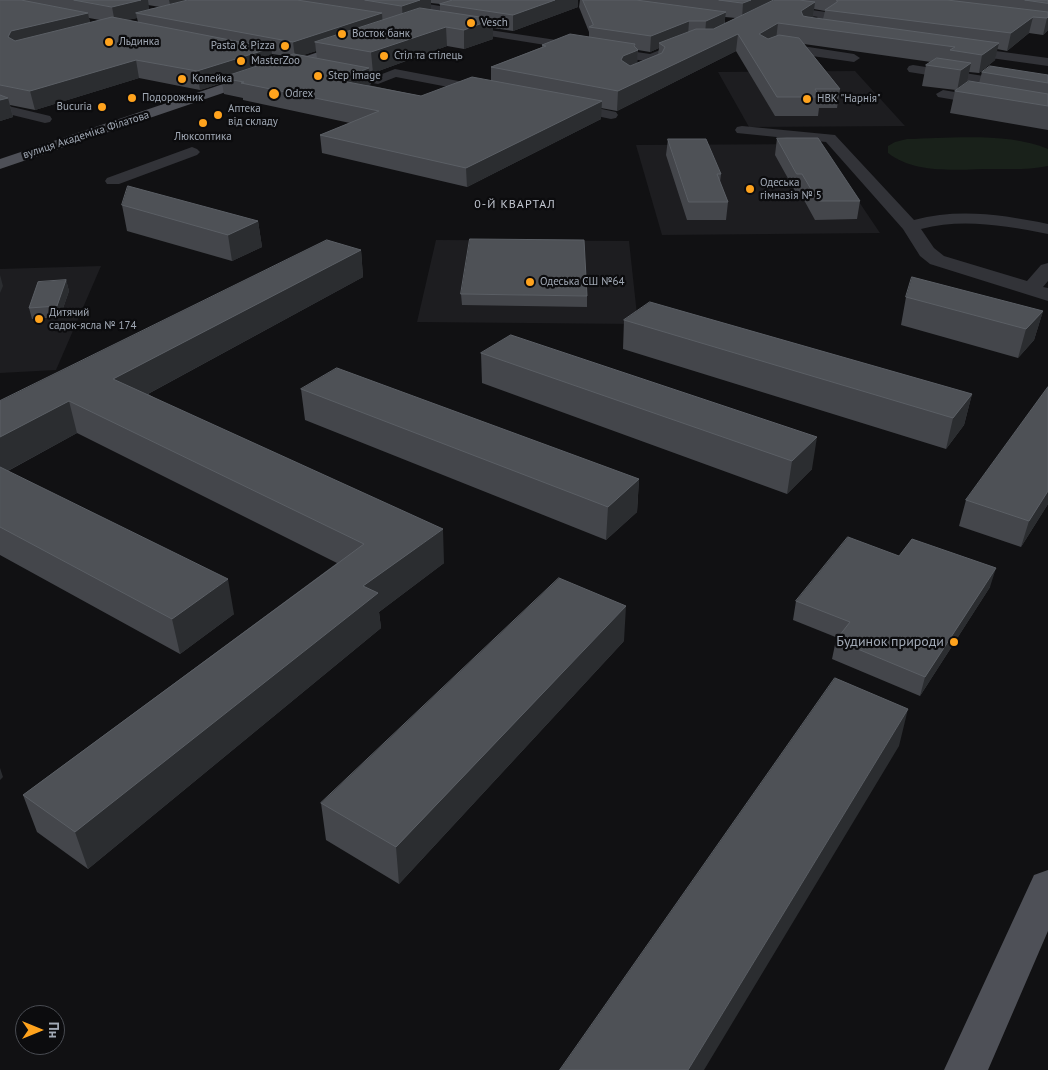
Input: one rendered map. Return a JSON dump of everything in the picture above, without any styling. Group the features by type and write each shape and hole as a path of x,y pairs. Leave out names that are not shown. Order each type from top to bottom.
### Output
{"main road":[{"path":"428,19 456,10"},
{"name":"вулиця Академіка Філатова","path":"0,164 358,43"},
{"path":"966,1070 1048,886"}],"lane":[{"path":"384,0 456,10"},
{"path":"793,0 772,10 834,16 806,29 835,33"},
{"path":"448,27 646,61 693,40"},
{"path":"589,44 645,52 646,61"},
{"path":"765,51 776,46 854,58"},
{"path":"951,49 1048,62"},
{"path":"228,50 378,80 423,63"},
{"path":"914,69 1048,90"},
{"path":"395,73 503,94"},
{"path":"943,94 1048,112"},
{"path":"552,103 611,114"},
{"path":"0,108 45,119"},
{"path":"742,130 830,138 910,226 927,252 937,260 1040,292 1048,269"},
{"path":"113,181 192,152"},
{"path":"910,226 932,219 973,218 1001,220 1048,229"}],"shaded area":[{"name":"НВК \"Нарнія\"","path":"855,71 905,126 749,127 718,72"},
{"path":"979,137 1016,140 1048,149 1048,166 1014,169 953,170 925,168 899,160 888,153 888,146 907,139"},
{"name":"Одеська гімназія № 5","path":"820,144 880,233 662,235 636,145"},
{"name":"Одеська СШ №64","path":"436,240 629,241 638,324 417,322"},
{"name":"Дитячий садок-ясла № 174","path":"101,266 56,370 0,373 0,269"}],"building":[{"path":"0,0 21,0 88,13 11,31 8,37 15,41 112,17 271,48 197,71 136,60 30,91 0,85"},
{"path":"74,0 141,0 112,7"},
{"path":"188,0 297,0 382,13 293,42 136,13"},
{"path":"365,0 420,0 402,6"},
{"path":"453,0 555,0 513,15 440,4"},
{"path":"583,0 636,0 726,12 706,21 689,21 651,36 589,27 593,25"},
{"path":"719,0 751,0 743,3"},
{"path":"774,0 815,2 801,11 803,16 808,17 999,43 982,55 950,50 955,47 778,23 759,34 768,39 779,35 799,38 840,89 815,89 820,97 777,97 738,34 618,91 491,67 546,46 542,45 570,34 635,44 634,46 638,50 623,56 621,60 630,66 662,53 665,47 659,43 696,29 713,29"},
{"path":"837,0 947,0 1048,12 1048,17 1033,17 1011,33 825,10 837,2"},
{"path":"1025,0 1048,0 1048,3"},
{"path":"420,8 493,19 464,30 446,27 371,52 315,42"},
{"path":"294,54 369,68 337,80 421,96 472,77 602,101 466,168 320,135 379,111 221,78"},
{"path":"937,58 971,63 961,70 926,65"},
{"path":"990,66 1048,75 1048,83 982,72"},
{"path":"969,81 1048,94 1048,106 955,91"},
{"path":"0,95 8,98 0,100"},
{"path":"777,138 818,138 860,201 818,201 802,174 797,174"},
{"path":"668,139 706,139 721,174 717,174 728,202 689,202"},
{"path":"128,186 258,221 228,235 122,205"},
{"path":"470,239 584,240 587,296 461,294"},
{"path":"327,240 361,250 113,379 443,529 363,586 378,593 75,832 23,795 364,544 69,401 0,437 0,401"},
{"path":"912,277 1043,311 1026,329 906,297"},
{"path":"66,280 57,306 29,308 38,282"},
{"path":"650,302 972,394 953,418 624,320"},
{"path":"511,335 817,437 792,461 481,353"},
{"path":"337,368 639,479 608,507 301,389"},
{"path":"1048,387 1048,491 1029,521 966,500"},
{"path":"0,467 228,579 172,619 0,527"},
{"path":"848,537 899,556 912,539 996,568 925,677 836,640 850,622 796,601"},
{"path":"559,578 626,606 396,847 321,803"},
{"path":"835,678 908,709 688,1070 560,1070"}],"place":[{"name":"Vesch","path":"471,23"},
{"name":"Восток банк","path":"342,34"},
{"name":"Льдинка","path":"109,42"},
{"name":"Pasta & Pizza","path":"285,46"},
{"name":"Стіл та стілець","path":"384,56"},
{"name":"MasterZoo","path":"241,61"},
{"name":"Step image","path":"318,76"},
{"name":"Копейка","path":"182,79"},
{"name":"Odrex","path":"274,94"},
{"name":"Подорожник","path":"132,98"},
{"name":"НВК \"Нарнія\"","path":"807,99"},
{"name":"Bucuria","path":"102,107"},
{"name":"Аптека від складу","path":"218,115"},
{"name":"Люксоптика","path":"203,123"},
{"name":"Одеська гімназія № 5","path":"750,189"},
{"name":"Одеська СШ №64","path":"530,282"},
{"name":"Дитячий садок-ясла № 174","path":"39,319"},
{"name":"Будинок природи","path":"954,642"}],"district":[{"name":"0-Й КВАРТАЛ","path":"515,205"}]}
